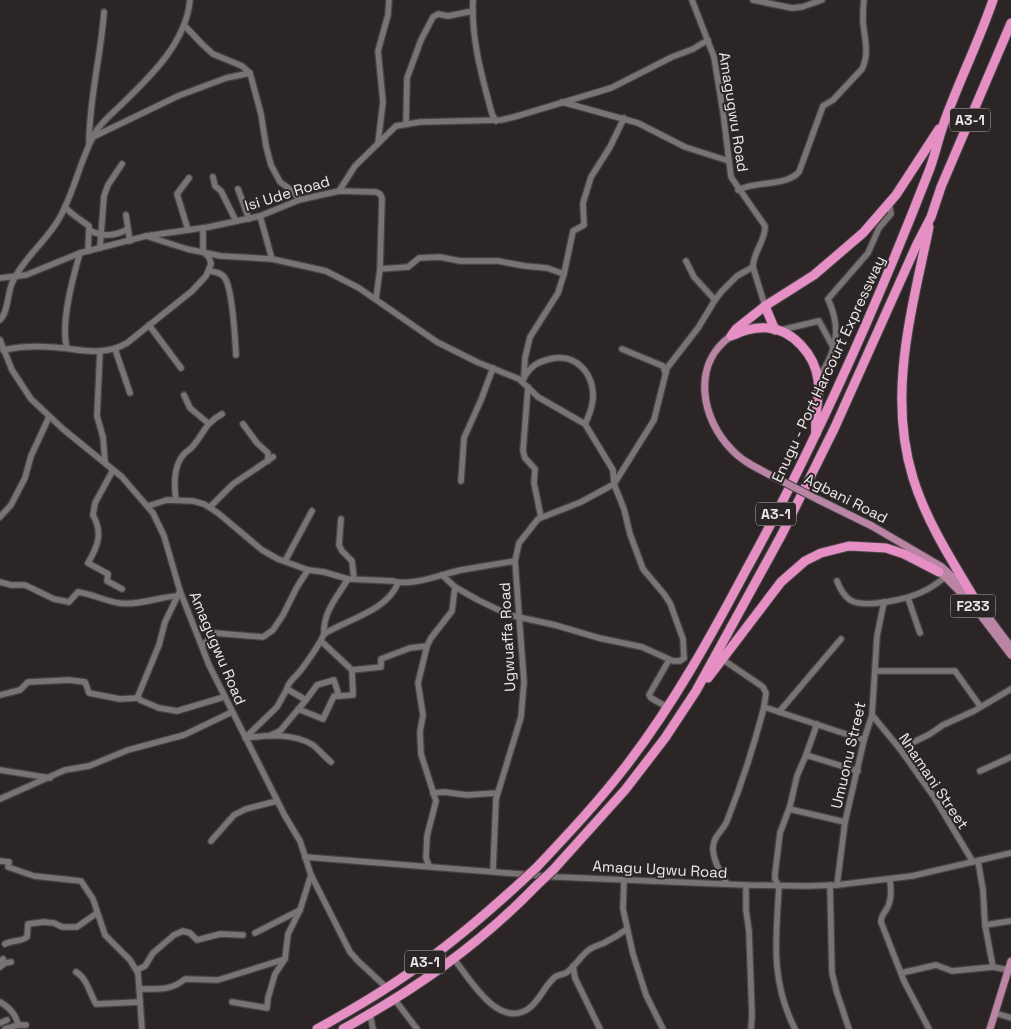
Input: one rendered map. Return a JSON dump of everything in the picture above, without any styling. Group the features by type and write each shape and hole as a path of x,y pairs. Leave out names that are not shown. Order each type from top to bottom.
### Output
{"highway":[{"name":"Enugu - Port Harcourt Expressway","path":"317,1029 387,988 445,946 538,867 600,798 630,761 696,663 767,532 842,379 929,173 945,120 993,0"},
{"name":"Enugu - Port Harcourt Expressway","path":"343,1029 395,1000 454,959 503,918 553,870 625,790 665,738 696,691 782,534 836,427 913,252 931,217 941,187 1011,23"},
{"path":"731,336 736,329 765,306 807,280 838,256 863,232 889,203 945,120"},
{"path":"931,217 906,338 902,376 903,430 913,477 923,504 942,544 973,596"},
{"path":"765,306 777,330"},
{"path":"731,336 748,329 767,328 777,330 793,338 802,346 811,357 816,368 818,381 815,420 816,434"},
{"path":"696,691 780,582 805,562 821,554 849,546 886,548 904,554 942,574"}],"main road":[{"name":"Agbani Road","path":"731,336 720,345 709,360 706,372 705,397 710,420 733,452 753,466 872,526 932,561 949,573 973,596 1011,647"},
{"name":"Agbani Road","path":"932,561 942,574 972,604 1011,655"},
{"path":"994,1029 1010,974 1011,961"},
{"path":"990,1029 997,1014"}],"street":[{"path":"0,320 4,313 15,276 56,224 65,207 81,162 93,137 105,120 137,89 158,65 176,41 184,26 190,0"},
{"path":"378,143 383,102 378,51 390,0"},
{"path":"473,0 474,38 480,70 492,114 496,121"},
{"name":"Amagugwu Road","path":"692,0 714,57 731,177 738,190 765,226 765,231 753,260 753,267"},
{"path":"753,0 792,8 802,7 822,0"},
{"path":"738,190 754,184 786,181 794,178 799,172 823,106 833,100 862,69 864,64 866,40 863,20 864,0"},
{"path":"473,11 448,16 438,14 432,17 407,78 406,124 496,121 514,117 611,88 708,40"},
{"path":"89,146 89,119 103,32 104,12"},
{"path":"184,26 213,54 242,66 250,73 261,114 271,165 280,182 294,192 299,200"},
{"path":"93,137 198,88 226,78 250,73"},
{"path":"561,102 624,118 685,147 729,161"},
{"path":"523,380 525,358 530,337 558,293 573,231 584,225 583,203 590,178 610,147 624,118"},
{"name":"Isi Ude Road","path":"0,278 26,275 80,253 146,236 203,228 260,216 299,200 338,191 356,166 378,143 393,129 406,124"},
{"path":"100,248 104,196 108,185 122,164"},
{"path":"213,177 215,186 221,191 236,221"},
{"path":"188,230 177,194 189,178"},
{"path":"238,189 249,218"},
{"path":"338,191 376,192 382,198 380,269 376,300"},
{"path":"821,374 833,348 837,329 834,312 828,299 868,253 879,228 891,214 889,203"},
{"path":"65,207 71,215 81,219 89,226 88,251"},
{"path":"126,215 130,240"},
{"path":"260,216 272,259"},
{"path":"203,228 204,252 211,264"},
{"path":"89,230 101,236 121,233 128,229"},
{"path":"146,236 221,256 272,259 312,266 326,271 359,288 437,342 477,362 523,380 538,396 585,424 613,470 614,484 643,569 664,594 675,617 683,639 684,658"},
{"path":"66,348 67,312 72,281 80,253"},
{"path":"3,350 28,347 100,351 115,349 127,343 192,291 206,276 211,264 221,256"},
{"path":"380,269 408,268 418,258 440,256 460,261 498,260 524,266 547,268 564,274"},
{"path":"686,262 694,277 714,300"},
{"path":"614,484 654,420 665,372 698,328 714,300 738,276 753,267 765,306"},
{"path":"209,271 219,272 226,278 230,292 236,355"},
{"path":"777,330 819,321 833,348"},
{"path":"149,324 181,368"},
{"name":"Amagugwu Road","path":"0,340 17,380 31,399 49,417 114,470 148,506 164,536 179,593 224,697 277,801 300,841 311,875 350,952 387,988"},
{"path":"115,349 130,393"},
{"path":"622,349 663,366 665,372"},
{"path":"100,351 97,416 103,437 105,462"},
{"path":"523,380 533,365 543,360 564,358 578,363 587,374 593,393 591,412 585,424"},
{"path":"461,481 464,438 493,368"},
{"path":"528,387 523,451 525,458 535,469 534,483 541,517"},
{"path":"184,395 190,408 208,423"},
{"path":"176,500 174,486 178,464 183,455 194,446 208,423 222,414"},
{"path":"0,517 11,504 25,478 31,456 49,417"},
{"path":"210,507 233,484 271,459 243,424"},
{"path":"114,470 95,503 93,515 98,524 97,547 88,563 108,574 107,581 122,589"},
{"name":"Ugwuaffa Road","path":"493,871 494,809 522,710 524,682 516,561 520,543 528,529 541,517 563,510 614,484"},
{"path":"148,506 176,500 200,503 210,507 262,550 308,570 351,579 398,582 420,580 516,561"},
{"path":"284,561 312,511"},
{"path":"245,738 277,706 288,684 321,642 327,611 351,579 352,562 339,545 340,519"},
{"path":"202,646 215,633 263,637 273,630 284,615 297,587 308,570"},
{"path":"837,581 842,592 854,602 884,602 908,598 930,589 942,574"},
{"path":"442,575 455,587 503,612 599,638 642,647 669,660 680,661 684,658"},
{"path":"0,582 11,586 26,585 54,599 69,602 78,592 120,603 138,602 179,593"},
{"path":"324,634 371,611 389,597 398,582"},
{"path":"429,866 426,858 426,836 436,801 427,777 420,746 420,732 424,715 418,683 427,646 449,618 452,611 455,587"},
{"path":"138,698 143,680 159,645 164,622 179,593"},
{"path":"908,598 920,633"},
{"name":"Umuonu Street","path":"849,1029 832,973 834,885 864,740 872,715 877,636 884,602"},
{"path":"779,712 841,639"},
{"path":"298,709 323,719 334,696 353,695 352,670 321,642"},
{"path":"352,670 381,667 381,658 410,648 427,646"},
{"path":"684,658 696,663"},
{"path":"722,659 763,687 766,693 764,707 745,774 725,825 719,832 714,844 714,856 727,884"},
{"path":"667,707 649,695 669,660"},
{"path":"875,671 955,671 980,706"},
{"path":"0,695 20,690 28,682 69,680 85,682 89,693 120,699 138,698 159,708 177,711 224,697"},
{"path":"267,736 280,731 317,685 334,680 339,696"},
{"path":"287,689 306,700"},
{"path":"900,749 930,734 943,725 974,711 1011,689"},
{"path":"764,707 864,740"},
{"path":"0,800 70,769 89,766 138,747 181,736 232,712"},
{"name":"Nnamani Street","path":"872,715 900,749 934,797 975,862"},
{"path":"795,1029 783,1003 777,972 776,944 779,886 776,879 778,847 780,832 789,809 797,776 817,724"},
{"path":"245,738 267,736 303,740 331,762"},
{"path":"806,755 858,770"},
{"path":"980,771 1011,757"},
{"path":"0,770 50,778"},
{"path":"433,793 497,794"},
{"path":"211,841 234,815 246,809 277,801"},
{"path":"789,809 846,822"},
{"name":"Amagu Ugwu Road","path":"305,857 556,876 779,886 834,885 890,880 1011,853"},
{"path":"0,861 9,862 8,867 34,876 81,881 93,899 105,935 130,960 137,970 142,1029"},
{"path":"975,862 983,890 985,925 993,967"},
{"path":"232,1002 267,1008 275,974 285,959 288,934 300,910 311,875"},
{"path":"624,880 623,909 627,930 646,995 663,1029"},
{"path":"890,880 891,897 887,909 881,916 881,922 901,973 929,1029"},
{"path":"746,885 746,910 750,932 751,1029"},
{"path":"255,933 300,910"},
{"path":"5,944 10,941 24,940 27,937 28,924 44,922 77,927 97,913"},
{"path":"985,925 1011,921"},
{"path":"454,959 487,1001 499,1010 513,1013 527,1010 555,977 573,966 589,949 627,930"},
{"path":"137,970 145,966 153,953 174,935 183,931 190,933 197,940 220,934 243,935"},
{"path":"140,989 170,988 177,986 185,979 218,980 285,959"},
{"path":"0,967 11,962"},
{"path":"901,973 936,965 952,971 993,967 1010,974"},
{"path":"573,966 575,978 600,1029"},
{"path":"76,972 80,974 87,985 96,1004 140,1002"},
{"path":"564,973 575,978"},
{"path":"395,1000 417,1029"},
{"path":"0,1002 6,1005 14,1014 18,1025"},
{"path":"370,1014 373,1029"},
{"path":"997,1014 1011,1018"},
{"path":"0,1023 7,1020"},
{"path":"5,1029 26,1025"}]}
